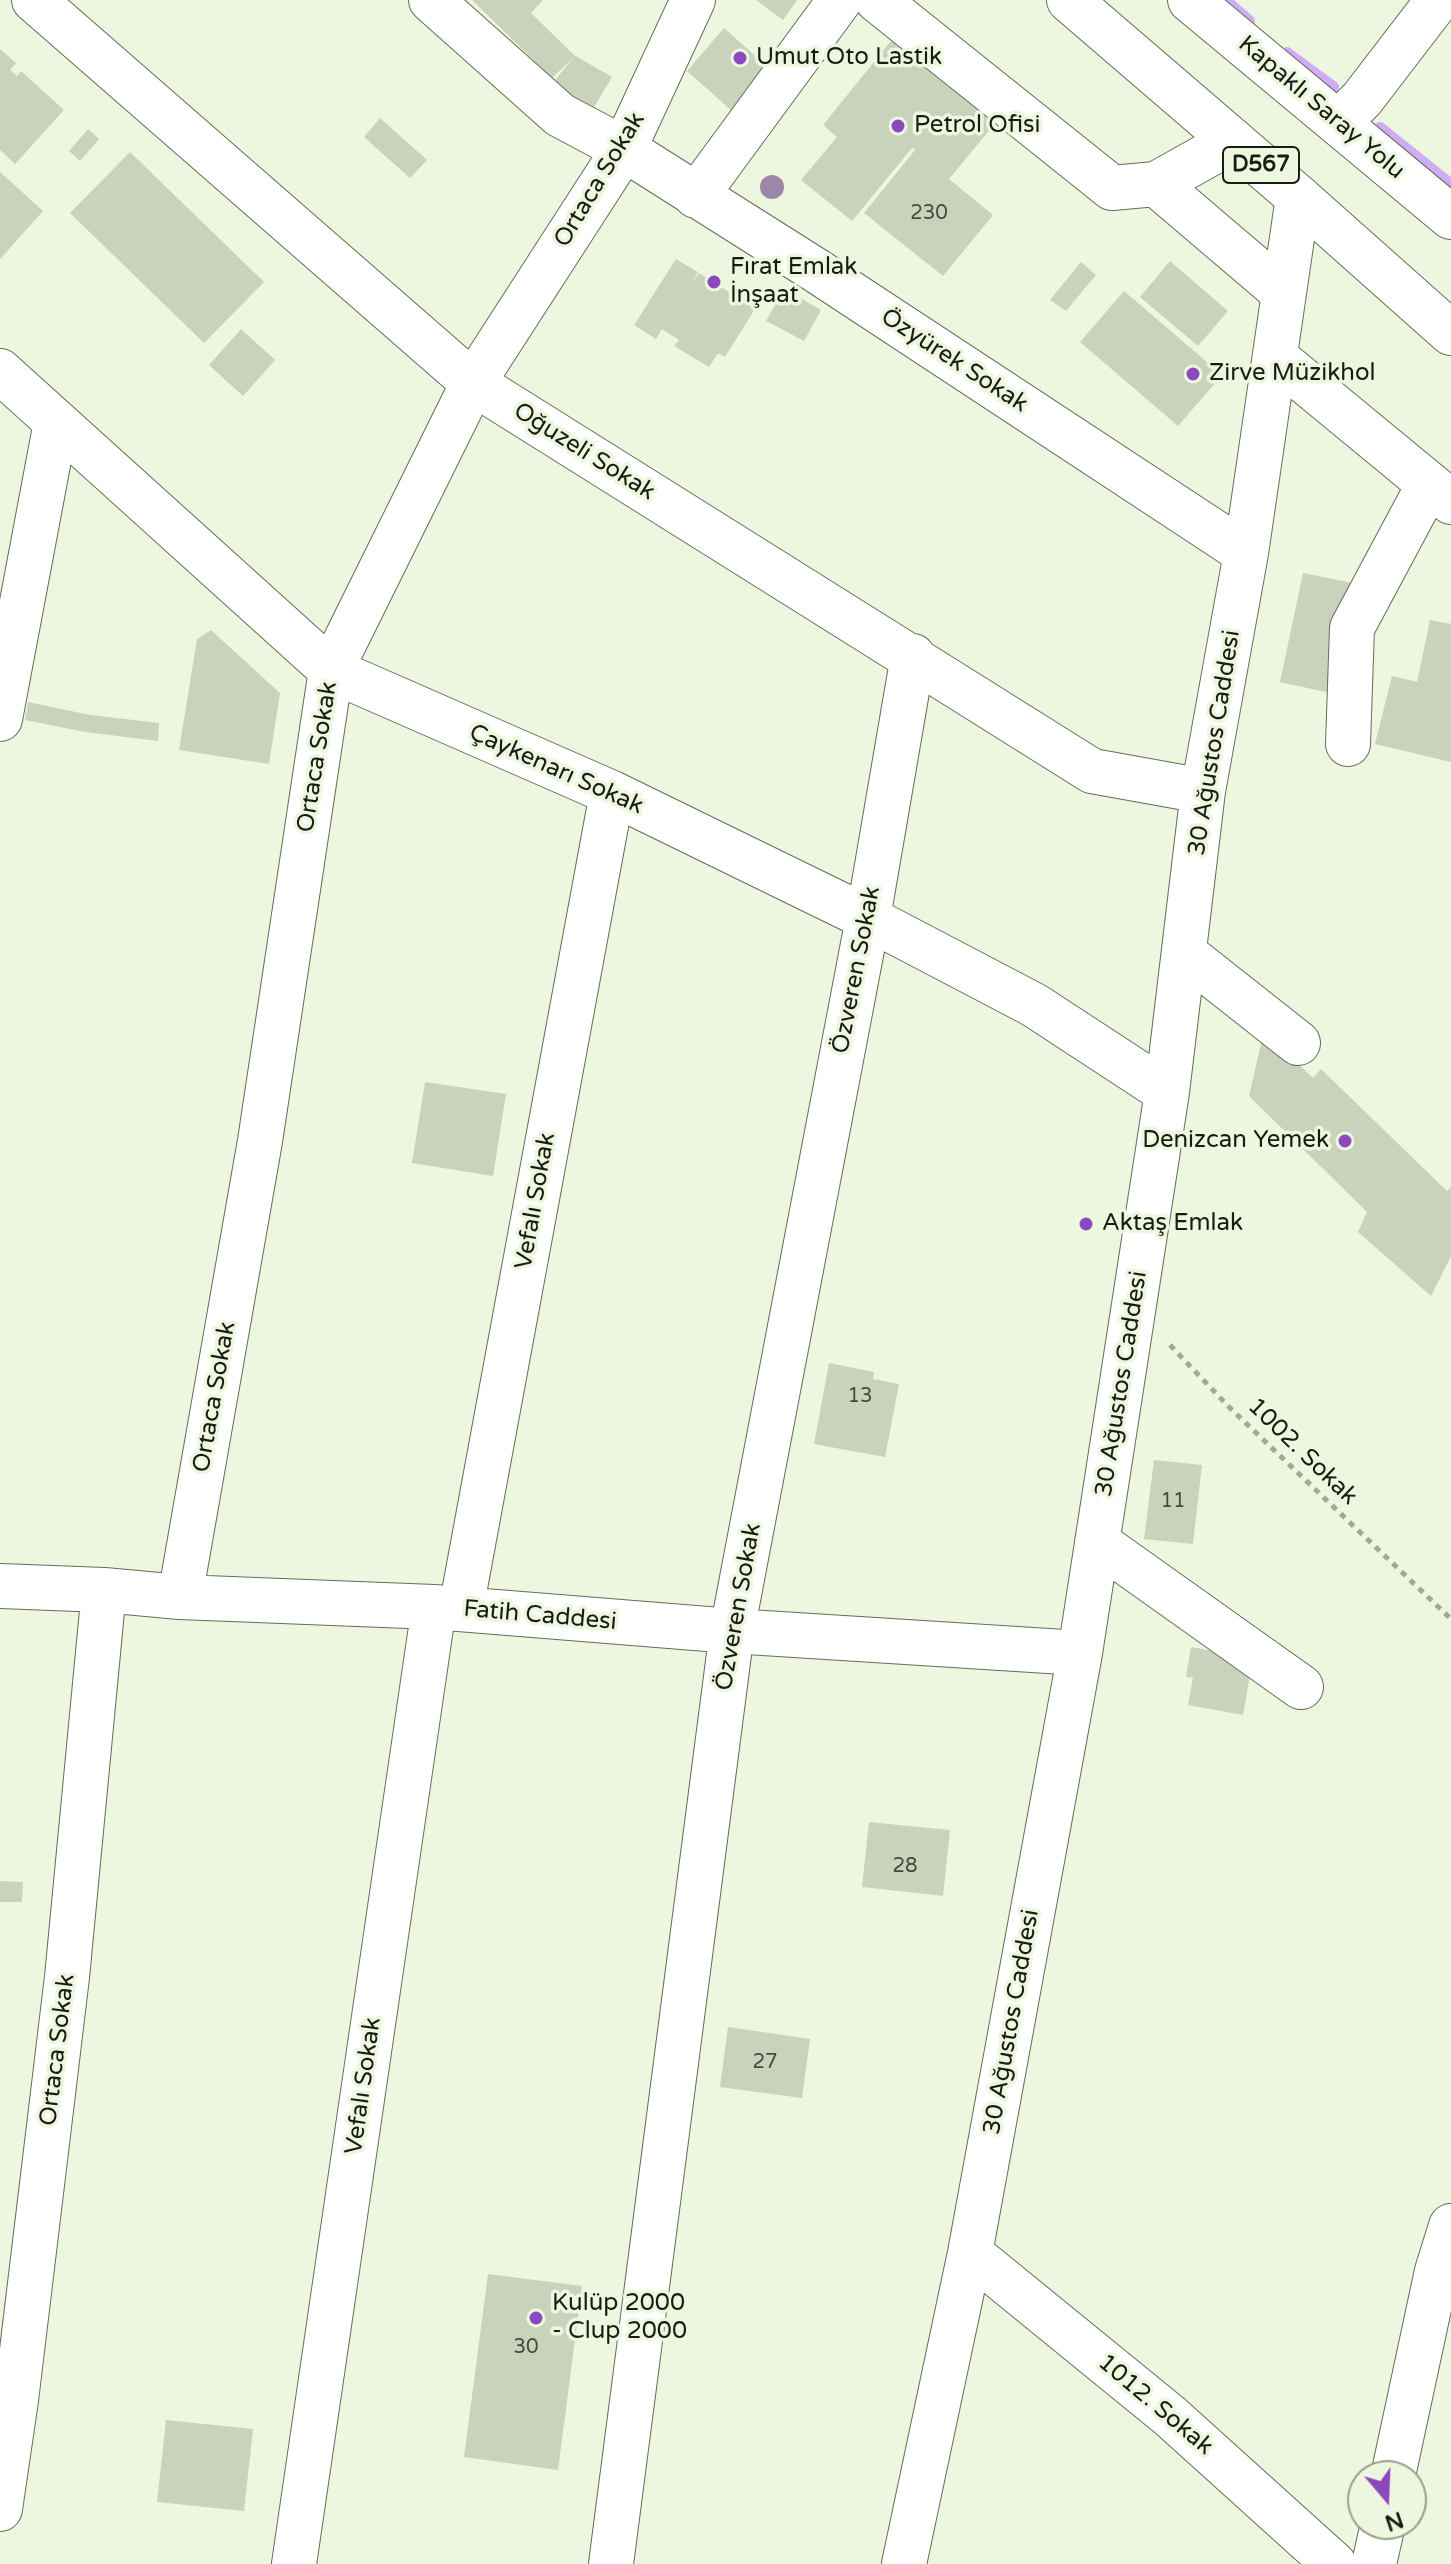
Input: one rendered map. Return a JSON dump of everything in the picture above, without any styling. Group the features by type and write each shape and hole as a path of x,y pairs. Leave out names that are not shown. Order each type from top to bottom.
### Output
{"main road":[{"name":"Oğuzeli Sokak","path":"34,0 473,383 1092,771 1203,791"},
{"name":"Özyürek Sokak","path":"431,0 560,115 624,149 817,271 1246,553"},
{"name":"Ortaca Sokak","path":"180,1597 260,1141 331,670 473,383 624,149 693,0"},
{"path":"696,196 840,0"},
{"path":"877,0 1112,188 1156,184 1233,141"},
{"name":"D567","path":"1069,0 1451,333"},
{"name":"Kapaklı Saray Yolu","path":"1190,0 1451,217"},
{"path":"1338,123 1362,99 1438,0"},
{"path":"1156,184 1284,293"},
{"name":"30 Ağustos Caddesi","path":"904,2564 970,2253 1080,1653 1167,1092 1203,791 1246,553 1298,197"},
{"path":"1275,357 1440,493 1352,628 1348,744"},
{"name":"Çaykenarı Sokak","path":"0,371 331,670 612,793 868,918 1034,1005 1167,1092"},
{"path":"0,719 56,422"},
{"name":"Özveren Sokak","path":"611,2564 732,1631 868,918 913,656"},
{"name":"Vefalı Sokak","path":"294,2564 448,1608 612,793"},
{"path":"1184,953 1298,1043"},
{"path":"1097,1542 1301,1687"},
{"name":"Fatih Caddesi","path":"0,1586 448,1608 732,1631 1080,1653"},
{"name":"Ortaca Sokak","path":"0,2509 8,2399 67,1977 104,1590"},
{"path":"1396,2460 1437,2271 1451,2226"},
{"name":"1012. Sokak","path":"970,2253 1170,2416 1334,2564"},
{"path":"1374,2564 1379,2540"}],"path":[{"name":"1002. Sokak","path":"1134,1306 1230,1408 1451,1619"}],"building":[{"path":"472,0 543,0 531,13 574,55 612,77 593,109 574,98 555,80 573,58 552,78"},
{"path":"756,0 797,0 783,20"},
{"path":"724,28 770,69 733,112 687,71"},
{"path":"899,31 1002,115 949,179 993,215 943,276 864,213 915,150 912,148 852,221 801,180 837,137 823,125"},
{"path":"0,49 16,63 10,70 17,76 21,71 64,110 15,164 0,150"},
{"path":"380,118 427,160 410,178 364,137"},
{"path":"88,129 99,139 80,161 69,151"},
{"path":"130,152 264,282 204,343 70,213"},
{"path":"0,172 43,211 0,259"},
{"path":"676,259 698,272 692,283 699,273 755,309 725,357 718,353 709,367 674,346 679,340 662,329 656,339 634,325"},
{"path":"1170,261 1228,311 1198,346 1140,297"},
{"path":"1081,262 1096,275 1066,311 1050,300"},
{"path":"784,289 821,310 804,341 766,321"},
{"path":"1124,291 1222,375 1178,426 1080,342"},
{"path":"241,329 275,360 243,396 209,365"},
{"path":"1303,573 1382,589 1358,699 1280,682"},
{"path":"1430,620 1451,624 1451,762 1375,744 1392,676 1417,682"},
{"path":"211,630 280,693 269,764 179,750 197,639"},
{"path":"28,702 90,715 159,723 158,741 85,732 25,720"},
{"name":"Denizcan Yemek","path":"1264,1031 1313,1078 1321,1069 1447,1191 1451,1187 1451,1256 1431,1296 1358,1232 1367,1212 1249,1096"},
{"path":"425,1082 506,1094 493,1176 412,1163"},
{"path":"829,1363 874,1372 873,1379 899,1384 885,1457 814,1444"},
{"path":"1154,1460 1202,1465 1193,1544 1144,1539"},
{"path":"1191,1647 1253,1658 1243,1715 1188,1705 1193,1678 1186,1677"},
{"path":"869,1822 950,1830 943,1896 862,1887"},
{"path":"0,1881 23,1882 22,1902 0,1902"},
{"path":"728,2027 810,2039 802,2098 720,2087"},
{"path":"488,2274 582,2286 558,2470 464,2457"},
{"path":"166,2420 253,2429 244,2511 157,2502"}],"waterway":[{"path":"1225,0 1249,21"},
{"path":"1287,53 1333,87"},
{"path":"1380,128 1451,185"}],"place":[{"name":"Umut Oto Lastik","path":"740,58"},
{"name":"Petrol Ofisi","path":"898,126"},
{"name":"Fırat Emlak İnşaat","path":"714,282"},
{"name":"Zirve Müzikhol","path":"1193,374"},
{"name":"Denizcan Yemek","path":"1345,1141"},
{"name":"Aktaş Emlak","path":"1086,1224"},
{"name":"Kulüp 2000 - Clup 2000","path":"536,2318"}]}
